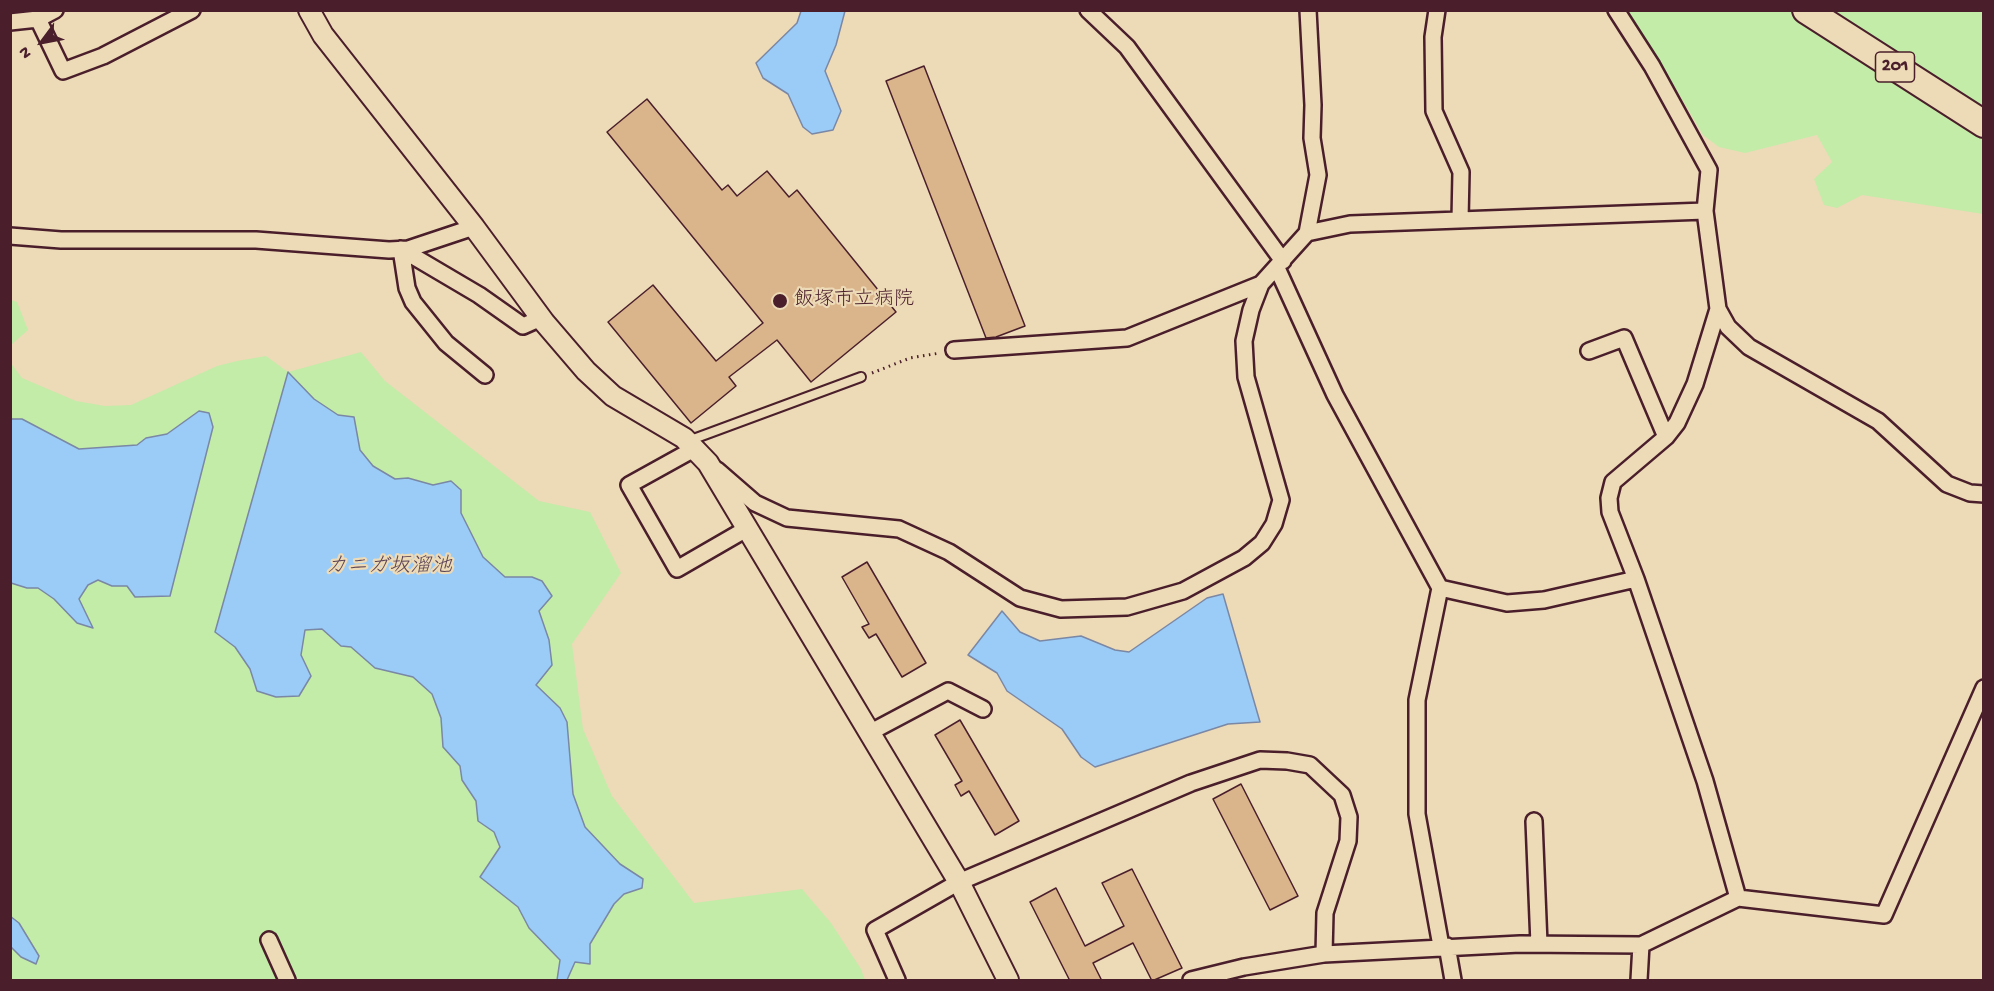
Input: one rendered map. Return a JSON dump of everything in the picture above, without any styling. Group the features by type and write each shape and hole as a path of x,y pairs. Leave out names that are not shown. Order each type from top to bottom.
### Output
{"highway":[{"name":"201","path":"1806,10 1983,124"}],"street":[{"path":"10,22 38,19 55,10"},
{"path":"38,19 63,70 103,56 192,10"},
{"path":"309,10 313,21 330,44 474,227 541,318 586,371 613,396 696,451 755,503 787,518 899,528 950,552 1020,598 1061,609 1127,607 1183,591 1244,558 1262,543 1274,524 1281,500 1246,377 1244,341 1251,310 1261,284 1307,233 1318,175 1312,138 1313,105 1308,10"},
{"path":"1088,10 1127,47 1280,264 1335,395 1440,588 1417,700 1417,814 1453,981"},
{"path":"1437,10 1433,37 1434,111 1461,172 1460,220"},
{"path":"1616,10 1657,76 1709,170 1705,211 1718,309 1728,327 1749,347 1878,421 1947,484 1970,493 1983,494"},
{"path":"1307,233 1350,224 1705,211"},
{"path":"10,236 61,240 256,240 401,249 474,227"},
{"path":"401,249 479,295 523,326 541,318"},
{"path":"401,249 407,288 413,302 446,343 485,375"},
{"path":"954,350 1127,338 1261,284"},
{"path":"1718,309 1695,384 1677,423 1666,437 1613,482 1608,498 1610,512 1636,579 1705,781 1737,898"},
{"path":"1590,351 1624,338 1666,437"},
{"path":"696,451 748,528 958,882 1008,981"},
{"path":"696,451 630,485 677,569 748,528"},
{"path":"1440,588 1507,603 1544,600 1636,579"},
{"path":"1191,981 1244,967 1324,954 1444,946 1641,945 1737,898 1884,915 1983,688"},
{"path":"869,733 948,691 983,709"},
{"path":"897,981 875,930 958,882 1191,783 1260,760 1310,765 1342,795 1349,817 1348,841 1324,914 1324,954"},
{"path":"1534,821 1539,944"},
{"path":"269,940 287,981"},
{"path":"1639,981 1641,945"}],"lane":[{"path":"696,451 861,377"}],"path":[{"path":"861,377 910,358 954,350"}],"green space":[{"path":"1626,11 1983,11 1983,214 1862,195 1837,208 1824,205 1814,179 1832,162 1817,135 1745,153 1719,147 1703,135 1655,53"},
{"path":"11,300 17,302 28,330 11,345"},
{"path":"361,352 385,381 539,501 590,512 621,573 572,644 583,729 612,796 694,903 802,889 831,923 861,969 865,980 11,980 10,362 22,378 76,401 105,406 131,405 217,366 237,361 266,356 288,372"}],"water":[{"path":"801,11 845,11 836,45 825,71 841,111 833,130 812,134 803,127 788,94 763,78 756,63 797,23"},
{"name":"カニガ坂溜池","path":"288,372 314,399 338,415 354,417 360,450 373,466 395,479 408,478 433,485 451,481 461,490 461,513 483,557 505,577 532,577 542,581 552,596 539,611 549,640 552,665 536,685 560,708 567,722 573,794 585,827 620,864 643,879 642,888 624,894 614,904 590,944 590,964 575,962 567,980 557,980 560,960 529,928 518,907 480,877 500,847 494,832 478,821 476,801 462,780 460,766 443,747 441,718 432,694 413,677 375,668 351,647 341,646 322,629 305,630 301,655 311,676 299,696 276,697 257,691 250,669 235,647 215,632"},
{"path":"199,411 209,413 213,427 170,596 135,597 127,586 112,586 98,580 88,585 79,599 93,628 77,623 54,599 38,588 27,588 11,583 11,419 22,419 79,449 137,445 146,438 167,434"},
{"path":"1223,594 1260,722 1228,724 1095,767 1081,757 1062,729 1007,691 997,673 968,655 1002,611 1020,632 1040,641 1081,636 1115,650 1129,652 1207,598"},
{"path":"10,916 19,923 39,956 36,964 21,957 11,947"}],"building":[{"path":"924,66 1025,326 996,337 986,338 886,81"},
{"path":"647,99 722,190 728,185 737,196 767,171 789,197 797,190 896,312 811,382 777,340 729,377 736,386 691,423 608,322 653,285 716,361 763,323 607,132"},
{"path":"867,562 926,663 902,677 876,634 869,638 862,627 869,624 842,577"},
{"path":"960,720 1019,821 995,835 969,791 961,796 955,785 962,781 935,735"},
{"path":"1241,784 1298,896 1270,910 1213,799"},
{"path":"1132,869 1182,968 1152,981 1133,943 1093,963 1102,981 1070,981 1030,902 1056,888 1085,946 1124,926 1102,883"}],"place":[{"name":"飯塚市立病院","path":"780,301"}]}
